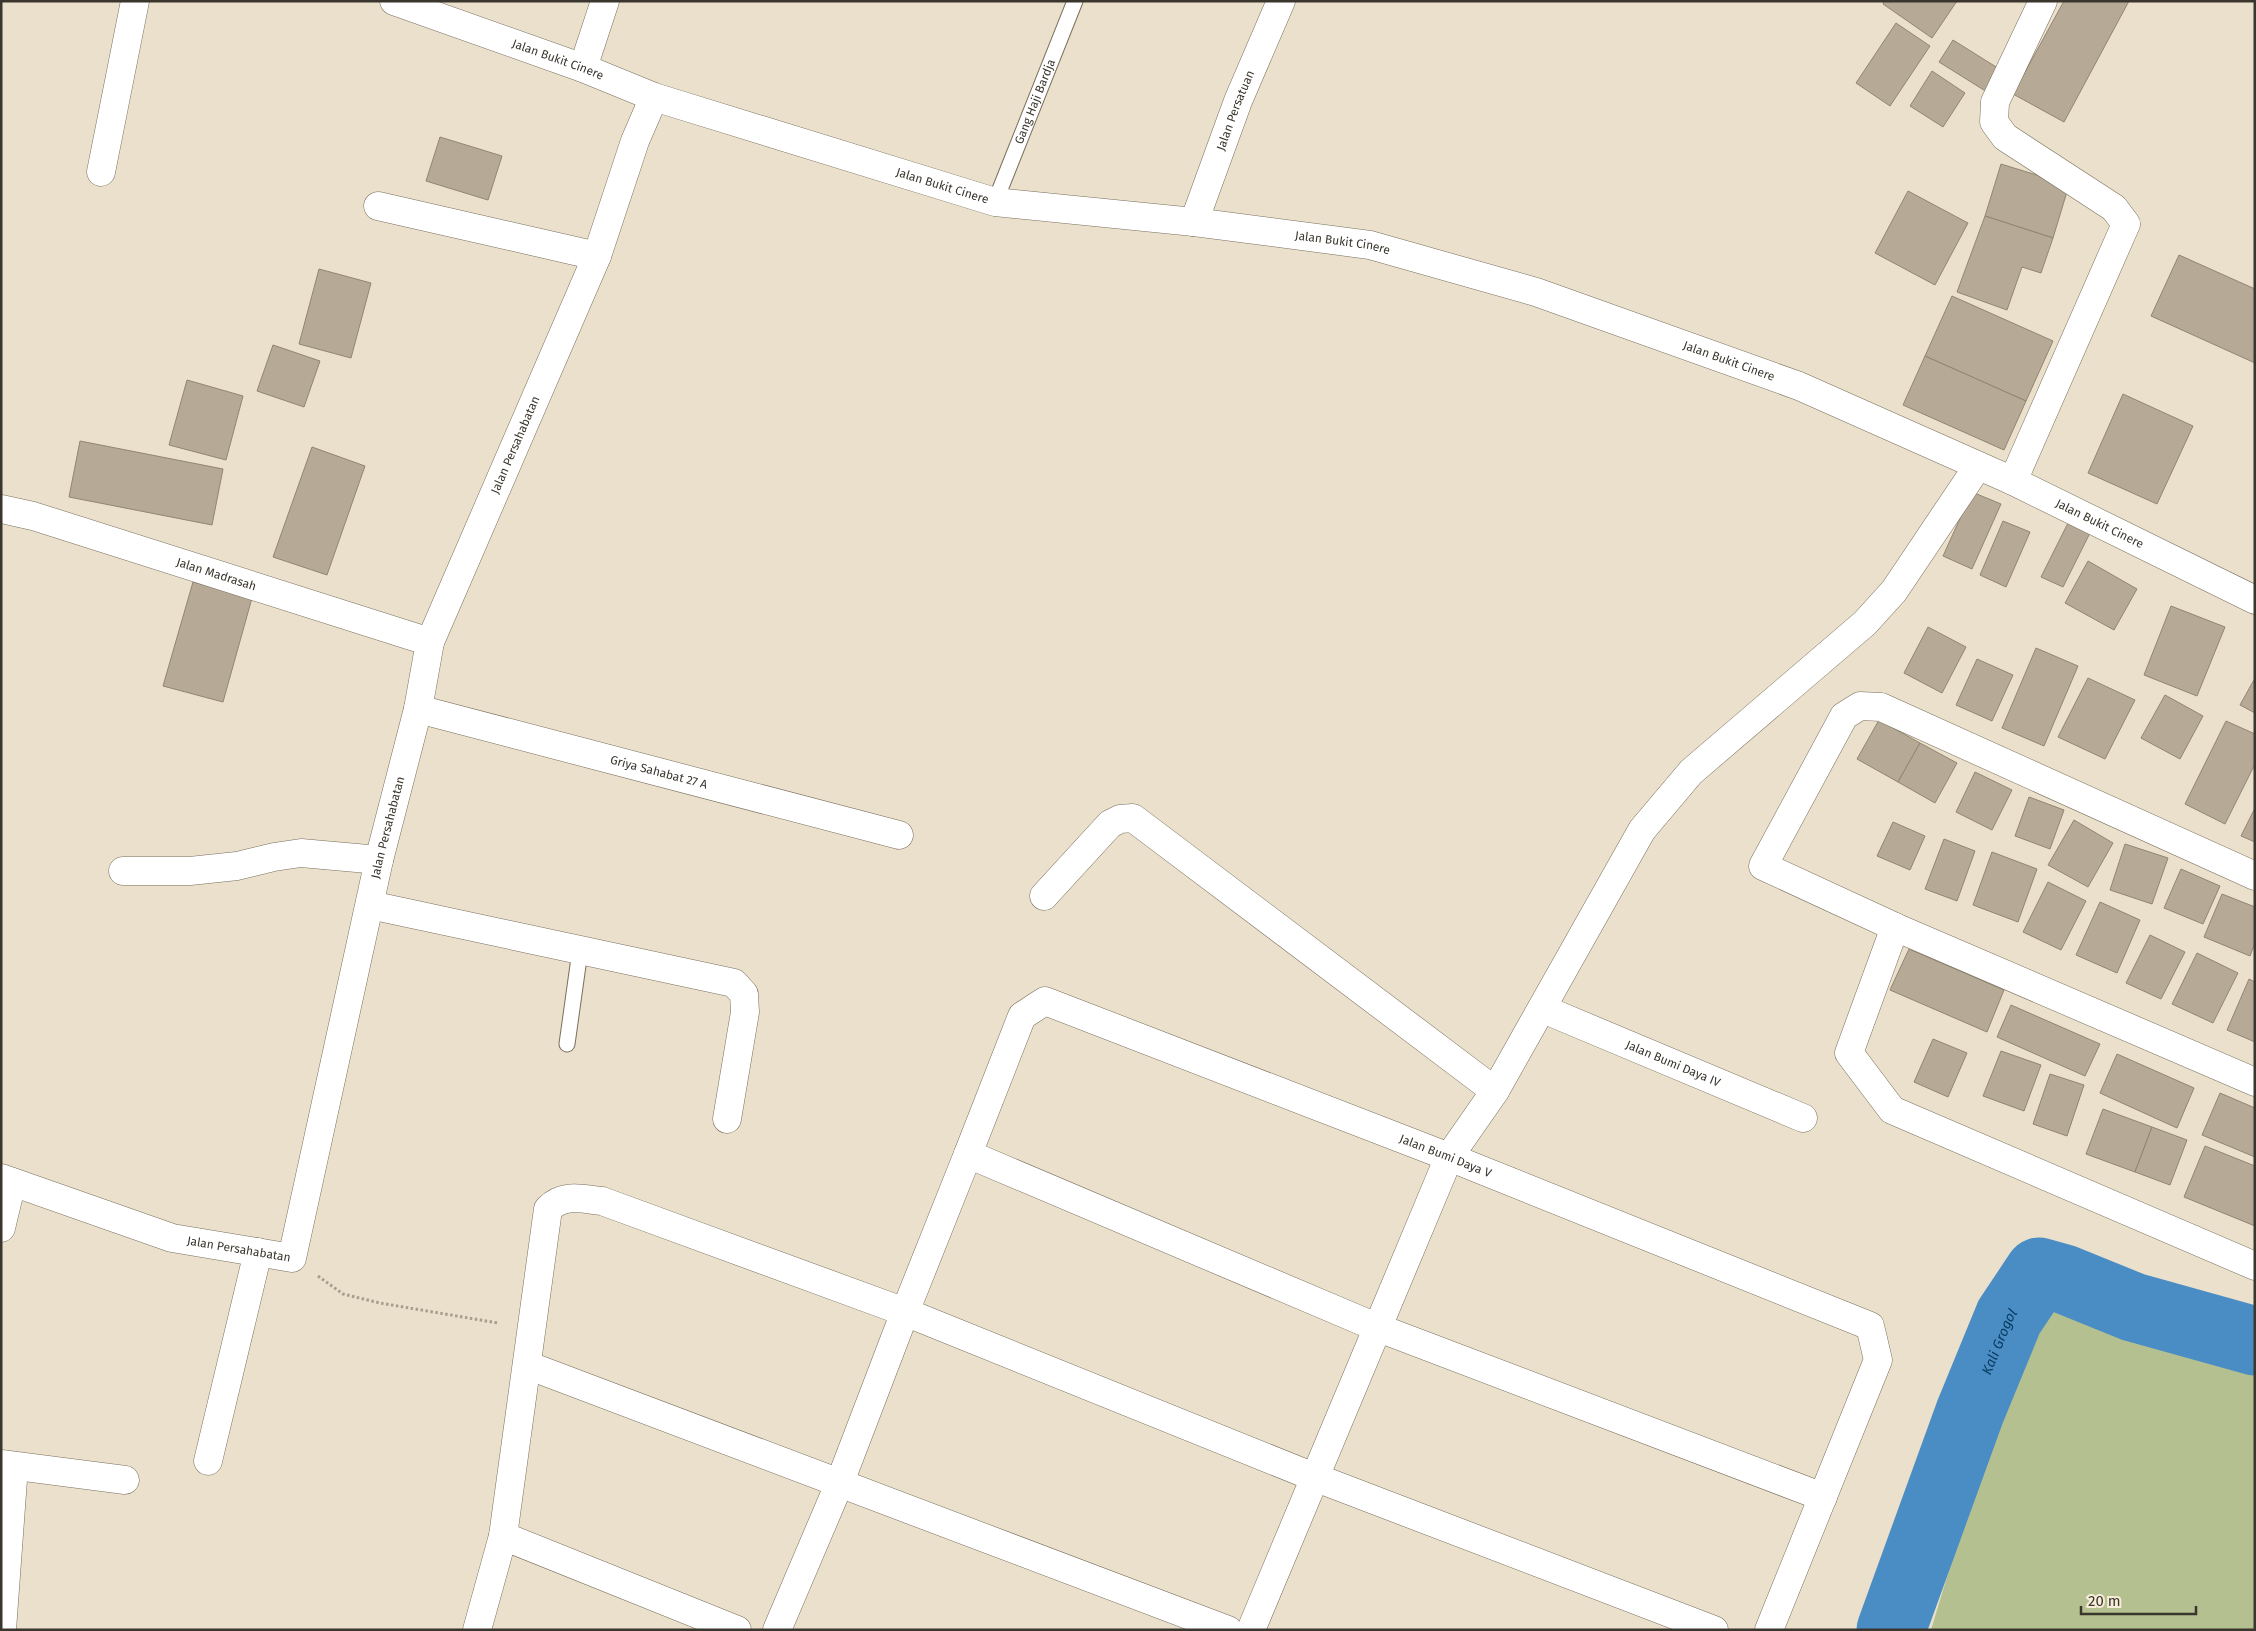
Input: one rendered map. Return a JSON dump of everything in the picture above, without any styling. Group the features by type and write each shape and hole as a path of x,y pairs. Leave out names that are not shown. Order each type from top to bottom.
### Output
{"street":[{"path":"101,172 135,1"},
{"name":"Jalan Bukit Cinere","path":"394,1 583,68 654,97 995,202 1194,222 1370,245 1536,292 1799,386 2013,481 2255,600"},
{"path":"583,68 605,1"},
{"name":"Jalan Persatuan","path":"1194,222 1238,101 1281,1"},
{"path":"2013,481 2126,224 2114,208 2005,137 1994,122 1995,102 2043,1"},
{"name":"Jalan Persahabatan","path":"1,1228 6,1180 172,1238 292,1258 379,860 418,709 430,642 597,256 635,141 654,97"},
{"path":"378,206 597,256"},
{"path":"1251,1630 1449,1157 1495,1091 1543,1010 1642,830 1691,772 1865,623 1894,591 1978,466"},
{"name":"Jalan Madrasah","path":"1,509 43,519 430,642"},
{"path":"2255,876 1881,707 1860,706 1844,716 1763,866 1895,927 2255,1082"},
{"name":"Griya Sahabat 27 A","path":"418,709 900,835"},
{"path":"1044,896 1110,824 1120,819 1133,818 1495,1091"},
{"path":"123,871 190,871 237,866 274,856 301,853 379,860"},
{"path":"370,905 734,984 744,994 744,1012 727,1119"},
{"path":"1895,927 1849,1053 1892,1110 2255,1266"},
{"name":"Jalan Bumi Daya V","path":"968,1154 1022,1016 1045,1001 1449,1157 1870,1326 1878,1360 1823,1497"},
{"name":"Jalan Bumi Daya IV","path":"1543,1010 1802,1118"},
{"path":"777,1630 840,1482 968,1154 1376,1328 1823,1497 1769,1630"},
{"path":"477,1630 503,1536 548,1209 555,1201 571,1197 602,1201 905,1312 1314,1477 1714,1630"},
{"path":"208,1461 258,1252"},
{"path":"527,1365 1228,1630"},
{"path":"2,1630 8,1465 125,1480"},
{"path":"503,1536 737,1630"}],"lane":[{"name":"Gang Haji Bardja","path":"995,202 1075,1"},
{"path":"567,1044 580,951"}],"path":[{"path":"292,1258 342,1294 380,1303 531,1328"}],"green space":[{"path":"2039,1272 2064,1279 2133,1307 2255,1341 2255,1630 1931,1630"}],"building":[{"path":"1884,1 1957,1 1932,38 1883,4"},
{"path":"2064,1 2129,1 2064,122 2013,94"},
{"path":"1896,23 1930,46 1890,106 1856,83"},
{"path":"1953,40 2001,70 1987,92 1939,62"},
{"path":"1932,71 1965,93 1943,127 1910,106"},
{"path":"440,137 502,156 488,200 426,181"},
{"path":"2001,164 2069,185 2053,238 1985,216"},
{"path":"1908,191 1968,223 1935,285 1875,253"},
{"path":"1985,216 2053,238 2041,273 2022,267 2007,310 1957,292"},
{"path":"2179,255 2255,289 2255,363 2151,316"},
{"path":"319,269 371,283 351,358 299,344"},
{"path":"1952,296 2053,341 2026,401 1925,356"},
{"path":"273,345 320,361 304,407 257,391"},
{"path":"1925,356 2026,401 2004,450 1903,405"},
{"path":"187,380 243,396 226,460 169,445"},
{"path":"2123,394 2193,426 2157,504 2088,473"},
{"path":"80,441 223,469 212,525 69,497"},
{"path":"312,447 365,466 327,575 273,557"},
{"path":"1972,492 2001,504 1972,569 1943,556"},
{"path":"2003,521 2030,532 2006,587 1980,575"},
{"path":"2068,523 2090,533 2063,587 2041,577"},
{"path":"2088,561 2137,589 2114,630 2065,603"},
{"path":"193,582 252,598 223,702 163,686"},
{"path":"2171,606 2225,627 2197,696 2144,675"},
{"path":"1928,627 1966,647 1942,693 1904,673"},
{"path":"2036,648 2078,666 2044,746 2002,728"},
{"path":"1977,659 2013,675 1992,721 1956,705"},
{"path":"2088,678 2135,700 2105,759 2058,737"},
{"path":"2255,678 2255,713 2240,705"},
{"path":"2165,695 2203,716 2180,759 2141,738"},
{"path":"1879,720 1920,743 1898,782 1857,759"},
{"path":"2226,721 2255,734 2255,764 2225,824 2185,804"},
{"path":"1920,743 1957,763 1935,803 1898,782"},
{"path":"1975,772 2012,790 1992,830 1956,812"},
{"path":"2029,797 2064,810 2050,849 2015,836"},
{"path":"2255,808 2255,842 2241,836"},
{"path":"2074,820 2113,843 2088,887 2048,865"},
{"path":"1893,822 1925,836 1910,870 1877,856"},
{"path":"1944,839 1975,851 1957,901 1925,889"},
{"path":"2125,844 2168,858 2152,904 2110,890"},
{"path":"1992,852 2037,869 2018,922 1973,905"},
{"path":"2181,869 2220,886 2203,924 2164,908"},
{"path":"2048,882 2086,901 2061,950 2023,932"},
{"path":"2222,894 2255,907 2255,943 2250,956 2204,937"},
{"path":"2100,902 2140,920 2117,973 2076,955"},
{"path":"2150,935 2185,952 2161,999 2126,983"},
{"path":"1909,949 2004,990 1987,1032 1890,990"},
{"path":"2197,953 2238,973 2213,1023 2172,1004"},
{"path":"2249,979 2255,982 2255,1042 2227,1030"},
{"path":"2011,1005 2100,1044 2085,1076 1997,1037"},
{"path":"1933,1039 1967,1053 1948,1097 1914,1082"},
{"path":"2001,1051 2041,1065 2024,1111 1983,1096"},
{"path":"2117,1054 2194,1088 2177,1128 2100,1093"},
{"path":"2050,1074 2084,1085 2067,1136 2033,1124"},
{"path":"2220,1093 2255,1108 2255,1157 2202,1135"},
{"path":"2103,1109 2152,1127 2135,1172 2086,1154"},
{"path":"2152,1127 2187,1140 2170,1185 2135,1172"},
{"path":"2205,1146 2255,1166 2255,1226 2184,1197"}],"waterway":[{"name":"Kali Grogol","path":"1891,1630 1970,1412 2009,1317 2039,1272 2064,1279 2133,1307 2255,1341"}]}
